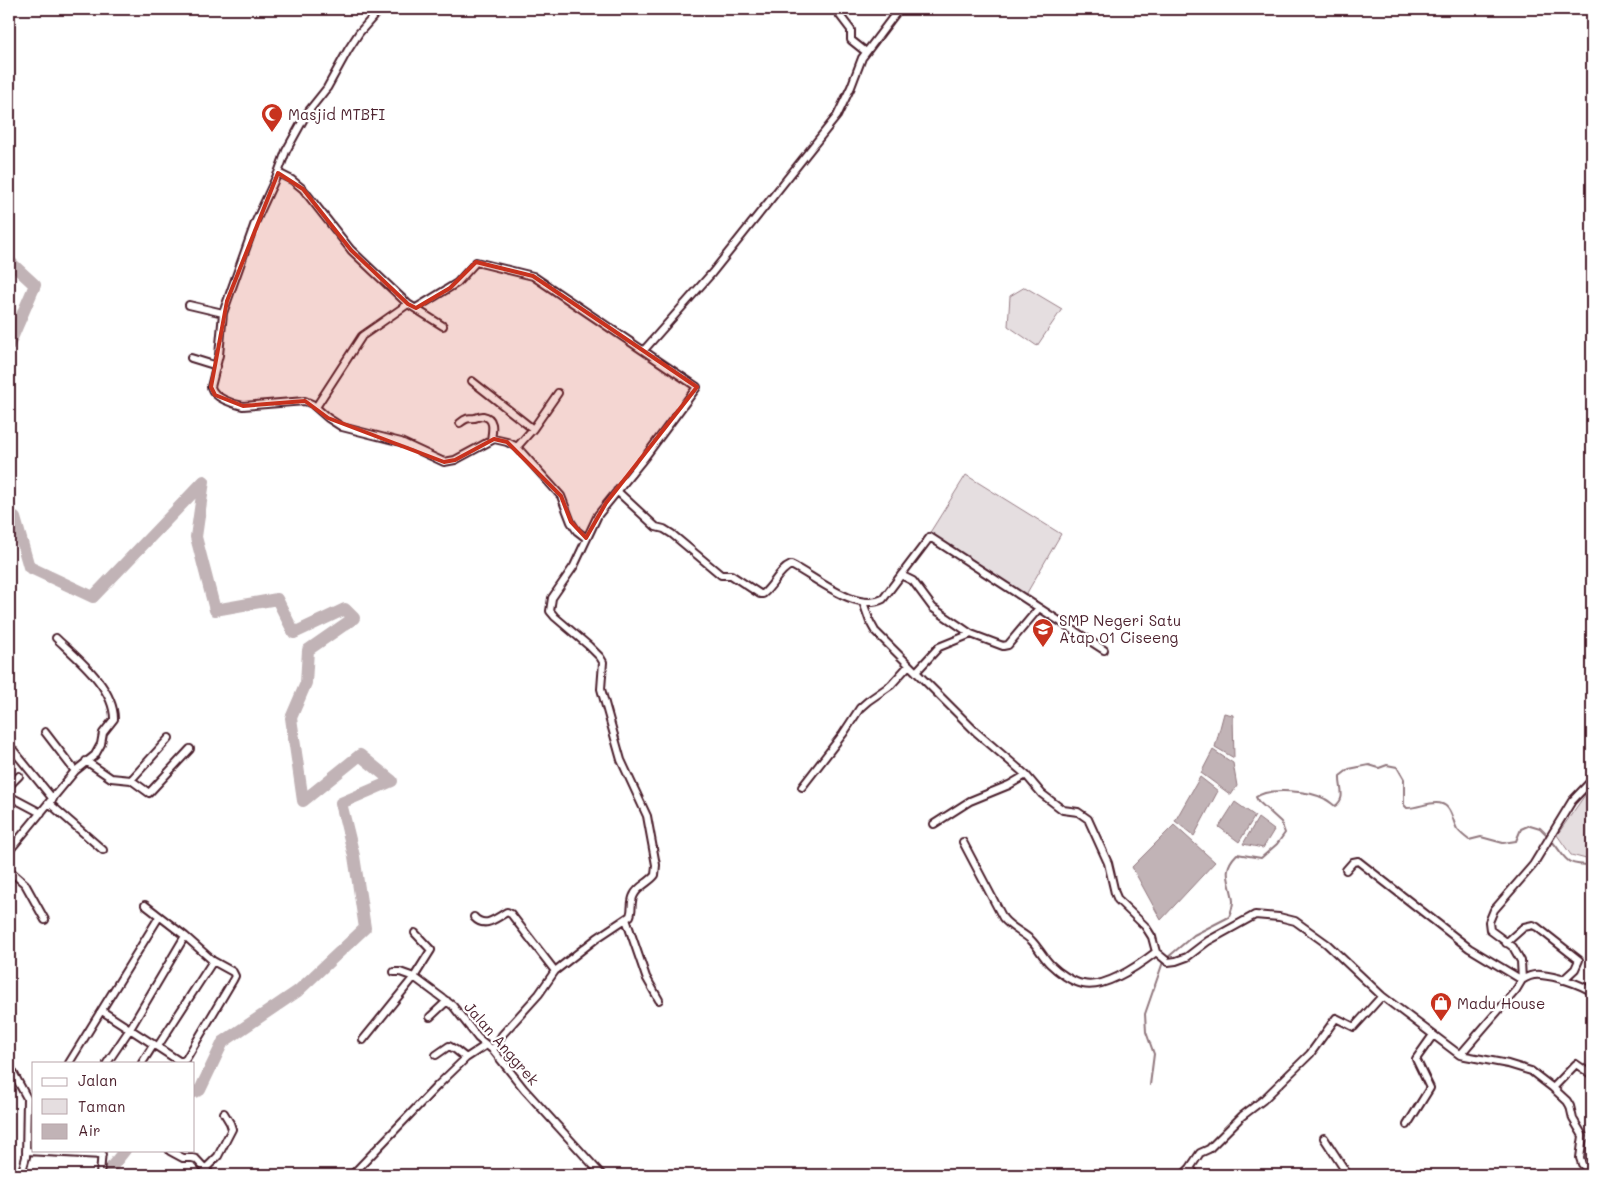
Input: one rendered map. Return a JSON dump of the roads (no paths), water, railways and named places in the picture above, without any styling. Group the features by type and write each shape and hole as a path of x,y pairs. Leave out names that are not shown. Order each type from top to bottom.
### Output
{"street":[{"path":"380,9 348,50 328,88 307,113 286,152 255,223 223,313 217,366 211,387 212,391 215,395 243,406 305,401 342,427 401,442 444,462 455,460 491,440 500,440 516,447 561,496 571,522 577,531 586,538"},
{"path":"835,9 850,30 851,40 866,52"},
{"path":"644,350 712,273 837,116 851,87 858,65 899,9"},
{"path":"278,173 304,189 351,250 408,304 443,326"},
{"path":"416,308 457,283 476,262 533,276 697,387 598,514 574,566 552,598 550,611 596,652 602,662 601,689 624,767 647,816 656,870 653,878 634,894 632,911 626,919 554,971 539,994 502,1035 493,1050"},
{"path":"316,407 362,336 408,304"},
{"path":"189,305 223,313"},
{"path":"191,358 217,366"},
{"path":"472,381 532,429"},
{"path":"516,447 532,429 558,393"},
{"path":"460,423 467,418 483,416 492,421 491,440"},
{"path":"617,491 656,527 672,534 721,575 731,575 760,594 764,594 786,567 791,565 836,591 863,602 876,603 883,599 930,537 1104,650"},
{"path":"901,575 912,581 933,608 971,634 1003,646 1008,645 1039,608"},
{"path":"863,602 872,626 909,666 976,732 1026,775 1037,789 1059,807 1068,811 1078,812 1088,819 1108,863 1115,893 1122,904 1145,926 1154,941 1157,953 1168,962 1187,956 1247,918 1263,915 1295,921 1319,937 1382,996 1460,1055 1508,1064 1531,1071 1553,1088 1570,1106 1573,1119 1582,1136 1580,1158 1582,1164 1592,1175"},
{"path":"916,672 939,647 971,634"},
{"path":"9,851 75,771 98,750 103,733 114,716 108,698 91,672 56,638"},
{"path":"802,787 843,734 860,708 891,685 909,666"},
{"path":"45,732 75,771"},
{"path":"131,780 168,738"},
{"path":"9,746 51,801 103,850"},
{"path":"86,761 111,778 131,780 149,793 190,749"},
{"path":"934,824 970,801 1009,785 1026,775"},
{"path":"9,786 19,776"},
{"path":"1522,980 1521,961 1513,947 1490,930 1488,926 1491,916 1508,891 1533,864 1572,801 1592,780"},
{"path":"9,796 41,813"},
{"path":"963,842 1003,918 1010,926 1032,940 1051,965 1074,981 1086,985 1101,983 1140,964 1157,953"},
{"path":"1346,870 1353,862 1358,861 1469,948 1522,980"},
{"path":"9,870 24,884 45,920"},
{"path":"102,1011 179,1061 183,1061 186,1059 235,976 233,972 213,962 185,936 145,905"},
{"path":"474,917 487,923 509,912 554,971"},
{"path":"70,1062 159,917"},
{"path":"626,919 646,977 658,1000"},
{"path":"1506,943 1524,927 1533,924 1579,960 1575,969 1563,980"},
{"path":"362,1040 414,977 431,950 415,933"},
{"path":"108,1062 130,1029 185,936"},
{"path":"143,1062 213,962"},
{"path":"394,972 414,977"},
{"path":"1460,1055 1516,990 1522,980 1529,976 1542,974 1591,988"},
{"name":"Jalan Anggrek","path":"414,977 456,1009 478,1038 493,1050 530,1096 602,1175"},
{"path":"1183,1175 1200,1153 1209,1149 1310,1054 1336,1018 1354,1027 1382,996"},
{"path":"430,1017 447,1001"},
{"path":"1407,1125 1430,1088 1416,1058 1433,1036"},
{"path":"352,1175 438,1084 466,1058 486,1045"},
{"path":"436,1055 449,1046 466,1058"},
{"path":"1553,1088 1576,1064 1592,1075"},
{"path":"9,1065 31,1099 30,1124 24,1167 18,1175"},
{"path":"206,1168 218,1156 232,1129 224,1113"},
{"path":"1324,1138 1348,1175"},
{"path":"26,1151 32,1151"},
{"path":"64,1152 102,1153 100,1175"},
{"path":"172,1152 183,1158 196,1159 211,1175"},
{"path":"1190,1168 1196,1175"}],"water":[{"path":"1224,713 1233,715 1234,758 1215,747"},
{"path":"1213,750 1233,763 1237,786 1231,795 1201,773"},
{"path":"1200,777 1218,791 1194,836 1175,821"},
{"path":"1235,802 1255,816 1239,842 1219,827"},
{"path":"1258,818 1274,830 1263,848 1243,844"},
{"path":"1174,825 1215,862 1161,920 1132,867"}],"waterway":[{"path":"9,261 35,285 9,345"},
{"path":"9,514 15,518 29,567 93,597 204,481 196,537 215,610 277,599 294,633 345,609 354,618 308,650 306,683 291,718 303,801 360,755 392,781 341,803 354,856 365,928 298,991 223,1042 200,1090 195,1092"},
{"path":"1167,958 1194,935 1229,917 1233,901 1228,871 1232,860 1237,854 1261,858 1277,844 1285,833 1281,822 1258,801 1256,797 1262,794 1280,791 1300,792 1319,796 1335,806 1339,803 1342,796 1340,776 1349,769 1369,765 1379,768 1387,765 1397,767 1404,779 1404,805 1407,808 1433,803 1445,806 1448,808 1457,829 1469,840 1481,837 1503,843 1516,841 1521,829 1530,825 1540,828 1548,836"},
{"path":"1551,840 1570,862 1592,865"},
{"path":"1150,1085 1154,1054 1146,1032 1145,1014 1163,962"},
{"path":"112,1175 110,1169 123,1152"}],"place":[{"name":"Masjid MTBFI","path":"272,133"},
{"name":"SMP Negeri Satu Atap 01 Ciseeng","path":"1043,648"},
{"name":"Madu House","path":"1441,1022"}]}
